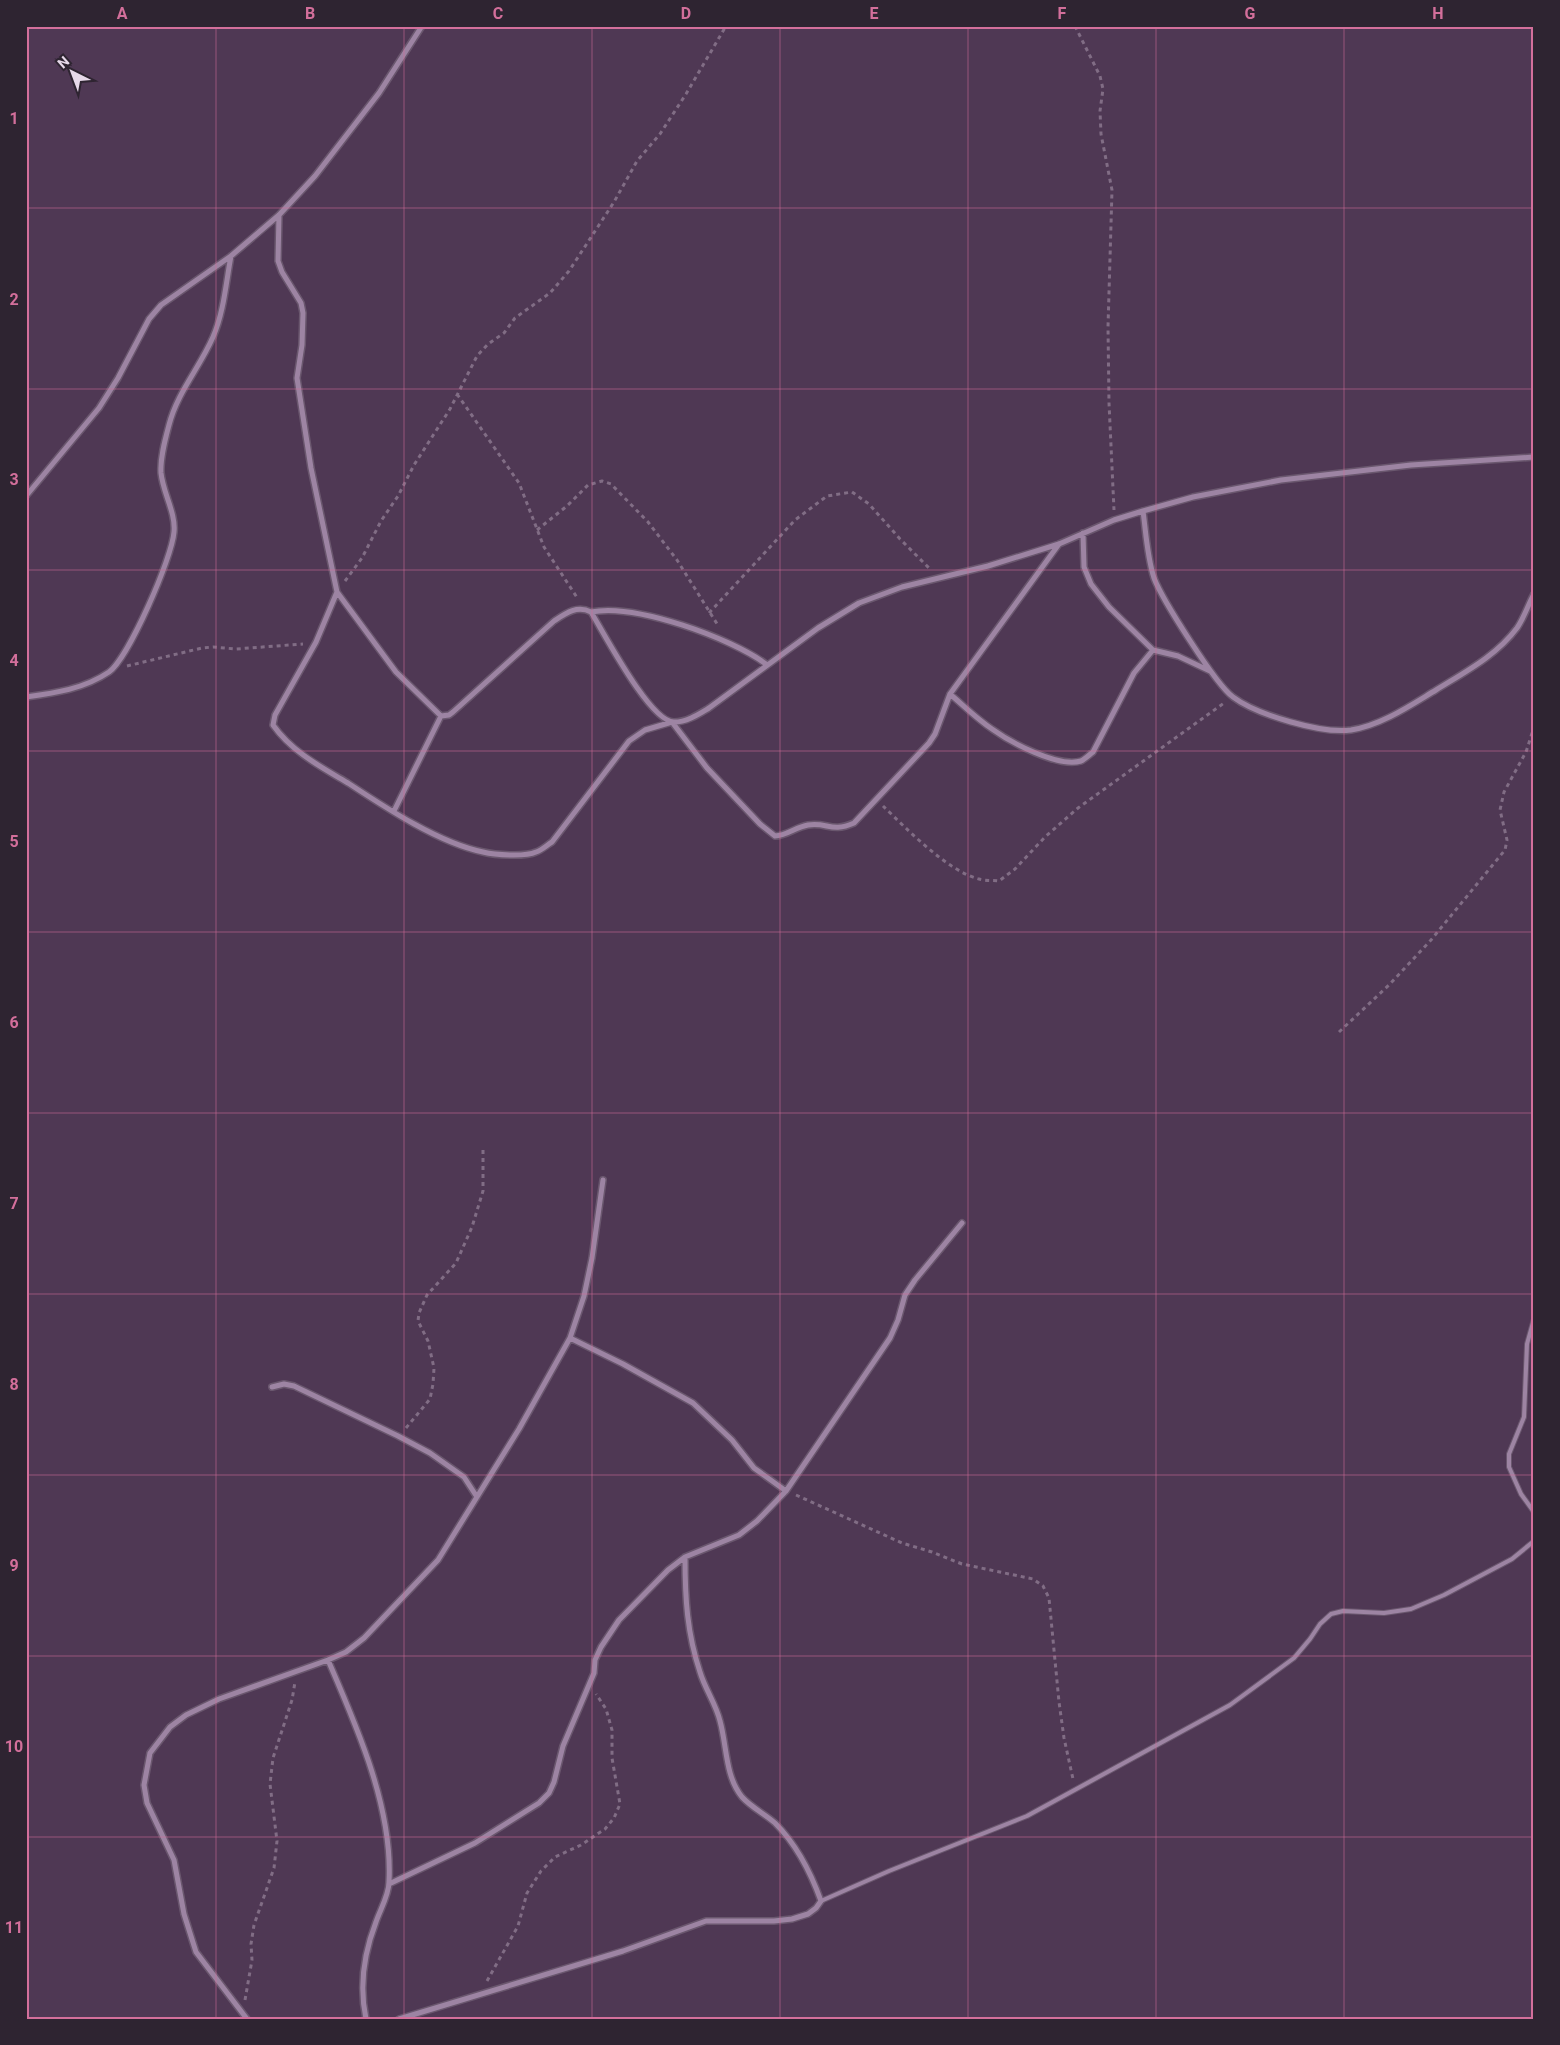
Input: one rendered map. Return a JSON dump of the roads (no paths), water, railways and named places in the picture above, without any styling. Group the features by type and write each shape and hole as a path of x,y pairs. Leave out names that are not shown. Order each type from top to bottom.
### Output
{"street":[{"path":"26,496 72,443 99,408 118,378 149,319 174,293 232,256 279,215 315,176 379,93 422,26"},
{"path":"279,215 278,261 282,272 300,302 303,313 298,378 311,468 337,592 396,672 440,716"},
{"path":"26,697 83,686 111,670 124,653 149,605 167,561 175,532 170,504 161,474 162,453 169,423 179,399 214,336 232,256"},
{"path":"337,592 316,642 275,714 273,726 281,737 316,765 455,844 484,853 513,855 535,853 552,842 629,741 645,730 691,718 710,708 766,664 818,628 860,603 902,587 988,566 1059,544 1114,520 1193,496 1282,480 1412,464 1534,457"},
{"path":"1143,511 1149,559 1155,579 1187,635 1212,672 1232,697 1268,715 1324,730 1352,730 1385,719 1498,650 1518,627 1534,594"},
{"path":"1083,533 1084,567 1091,584 1109,607 1153,650 1178,656 1212,672"},
{"path":"440,716 449,715 454,712 554,621 569,610 584,608 591,612 635,686 661,717 672,722 707,768 760,824 775,836 810,824 843,828 854,822 877,801 936,734 950,694 1059,544"},
{"path":"591,612 621,610 642,614 730,642 766,664"},
{"path":"950,694 991,729 1021,746 1054,759 1071,763 1082,761 1093,752 1134,673 1153,650"},
{"path":"394,811 440,716"},
{"path":"246,2019 196,1952 184,1914 174,1860 147,1803 144,1785 150,1753 170,1727 186,1715 219,1699 346,1652 364,1638 438,1560 519,1429 570,1338 584,1296 588,1277 603,1180"},
{"path":"389,1884 475,1843 539,1803 549,1793 554,1782 563,1746 589,1684 601,1646 618,1620 668,1570 685,1557 739,1535 767,1512 786,1491 890,1338 905,1296 915,1280 962,1224"},
{"path":"570,1338 623,1364 693,1403 732,1440 754,1468 786,1491"},
{"path":"272,1387 284,1384 294,1386 430,1453 464,1477 477,1497"},
{"path":"399,2019 623,1951 706,1921 774,1921 792,1919 808,1914 821,1901 813,1879 786,1836 773,1821 756,1810 742,1797 734,1783 720,1720 700,1673 687,1625 685,1557"},
{"path":"328,1660 355,1723 386,1829 389,1884 367,1945 363,1983 363,2003 366,2019"}],"lane":[{"path":"1534,1319 1527,1344 1524,1417 1509,1454 1509,1467 1521,1494 1534,1512"},
{"path":"821,1901 888,1871 1027,1816 1076,1791 1230,1705 1294,1658 1320,1624 1331,1614 1343,1611 1384,1613 1411,1609 1444,1595 1512,1559 1534,1542"}]}
